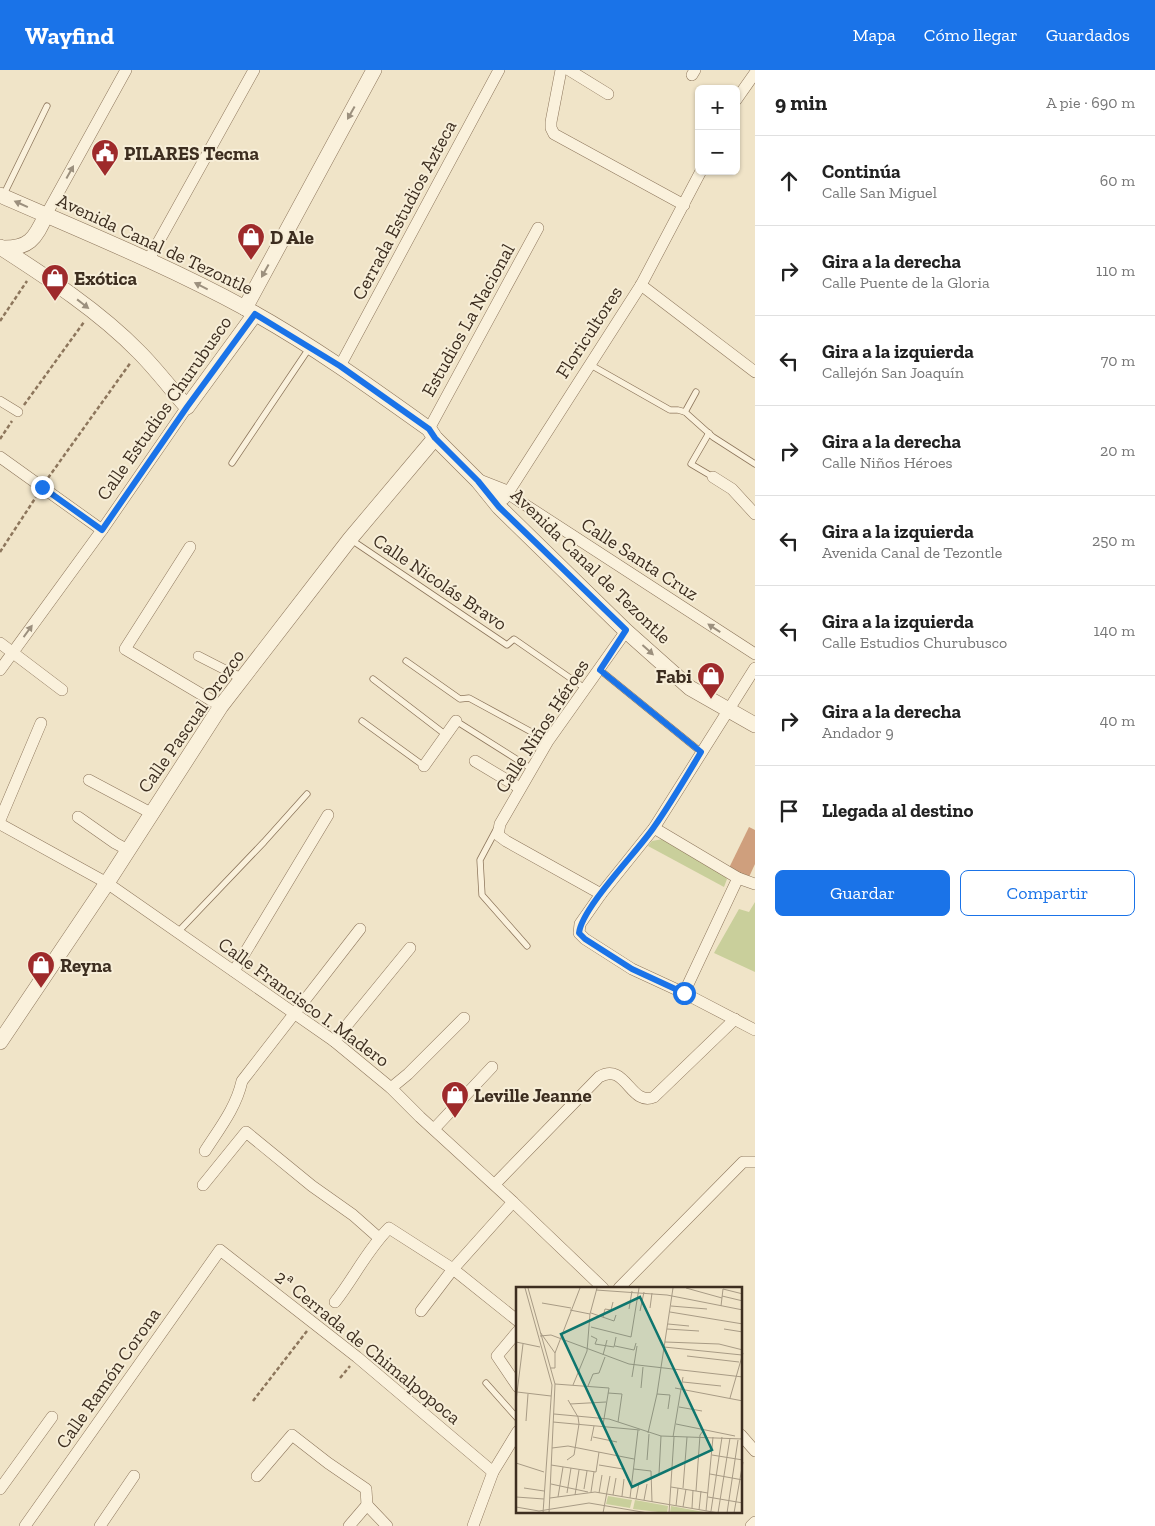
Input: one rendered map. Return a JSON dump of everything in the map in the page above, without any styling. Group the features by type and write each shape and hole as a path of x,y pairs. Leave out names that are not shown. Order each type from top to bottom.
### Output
{"street":[{"path":"1,248 15,248 26,244 34,238 126,70"},
{"path":"149,259 254,70"},
{"name":"Calle Estudios Churubusco","path":"0,670 102,530 187,407 250,311 374,70"},
{"name":"Cerrada Estudios Azteca","path":"340,366 499,70"},
{"path":"561,70 551,122 554,134 684,205"},
{"path":"569,70 608,94"},
{"path":"740,94 755,73"},
{"name":"Floricultores","path":"499,507 641,285 699,175"},
{"name":"Avenida Canal de Tezontle","path":"2,195 149,259 250,311 340,366 432,434 478,481 499,507 626,630 690,688 755,725"},
{"name":"Estudios La Nacional","path":"432,434 538,228"},
{"path":"1,248 92,311 139,351 187,407"},
{"path":"641,285 755,372"},
{"path":"0,401 18,412"},
{"name":"Calle Pascual Orozco","path":"0,1042 107,883 221,706 432,434"},
{"path":"0,458 102,530"},
{"path":"713,477 732,488 755,514"},
{"name":"Avenida Canal de Tezontle","path":"478,481 507,493"},
{"name":"Calle Santa Cruz","path":"507,493 755,654"},
{"path":"190,547 125,649 221,706"},
{"name":"Calle Niños Héroes","path":"500,824 548,741 600,670 626,630"},
{"path":"0,643 62,690"},
{"path":"198,656 242,679"},
{"path":"755,668 654,828 601,894 580,924 579,933 585,939 632,969 684,993 755,1030"},
{"path":"424,766 456,721"},
{"path":"0,820 41,723"},
{"path":"476,761 520,788"},
{"path":"89,780 151,813"},
{"path":"234,971 328,815"},
{"path":"78,817 128,850"},
{"name":"Calle Francisco I. Madero","path":"0,824 107,883 334,1041 391,1088 495,1184 602,1287"},
{"path":"500,824 498,834 506,841 601,894"},
{"path":"654,828 738,878 755,884"},
{"path":"684,993 738,878"},
{"path":"204,1152 234,1106 242,1081 360,929"},
{"path":"334,1041 410,948"},
{"path":"391,1088 464,1018"},
{"path":"495,1184 599,1077 606,1073 612,1073 619,1077 640,1097 648,1100 654,1097 736,1019"},
{"path":"434,1129 492,1067"},
{"path":"203,1185 246,1132 312,1186 354,1216 379,1238"},
{"path":"620,1287 743,1162 755,1162"},
{"path":"421,1312 453,1269 513,1202"},
{"path":"335,1302 349,1284 369,1250 389,1228 453,1269 516,1320"},
{"name":"2ª Cerrada de Chimalpopoca","path":"220,1250 356,1357 493,1472"},
{"name":"Calle Ramón Corona","path":"25,1526 220,1250"},
{"path":"516,1333 497,1356 516,1384"},
{"path":"0,1489 52,1417"},
{"path":"473,1526 493,1472 516,1434"},
{"path":"257,1476 292,1435 366,1489 367,1505 387,1526"},
{"path":"742,1436 755,1451"},
{"path":"100,1526 134,1476"},
{"path":"349,1526 367,1505"},
{"path":"751,1526 755,1522"}],"lane":[{"path":"2,195 47,106"},
{"path":"232,463 310,348"},
{"path":"589,364 670,410 685,412 709,433 755,464"},
{"path":"685,412 696,392"},
{"path":"709,433 691,464 713,477"},
{"name":"Calle Nicolás Bravo","path":"350,539 507,645 514,639 586,689"},
{"path":"406,661 460,699 469,698 548,741"},
{"path":"600,670 701,752"},
{"path":"373,679 446,735"},
{"path":"362,721 424,766"},
{"path":"456,721 532,769"},
{"path":"178,932 307,794"},
{"path":"500,824 480,860 482,895 527,946"},
{"path":"486,1383 516,1417"}],"path":[{"path":"0,321 35,270"},
{"path":"0,439 92,311"},
{"path":"0,552 42,487 139,351"},
{"path":"253,1401 314,1323"},
{"path":"340,1378 356,1357"}],"green space":[{"path":"663,839 724,873 727,879 724,887 648,846 652,841"},
{"path":"755,902 755,972 714,953 739,909 749,912"}],"building":[{"path":"749,827 755,830 755,864 749,877 729,868"}],"place":[{"name":"PILARES Tecma","path":"105,177"},
{"name":"D Ale","path":"251,261"},
{"name":"Exótica","path":"55,302"},
{"name":"Fabi","path":"711,700"},
{"name":"Reyna","path":"41,989"},
{"name":"Leville Jeanne","path":"455,1119"}],"route":[{"path":"42,487 102,530 187,407 255,314 340,366 429,429 435,438 478,481 499,507 626,630 600,670 701,752 654,828 601,894 580,924 579,933 585,939 632,969 684,993"}]}
